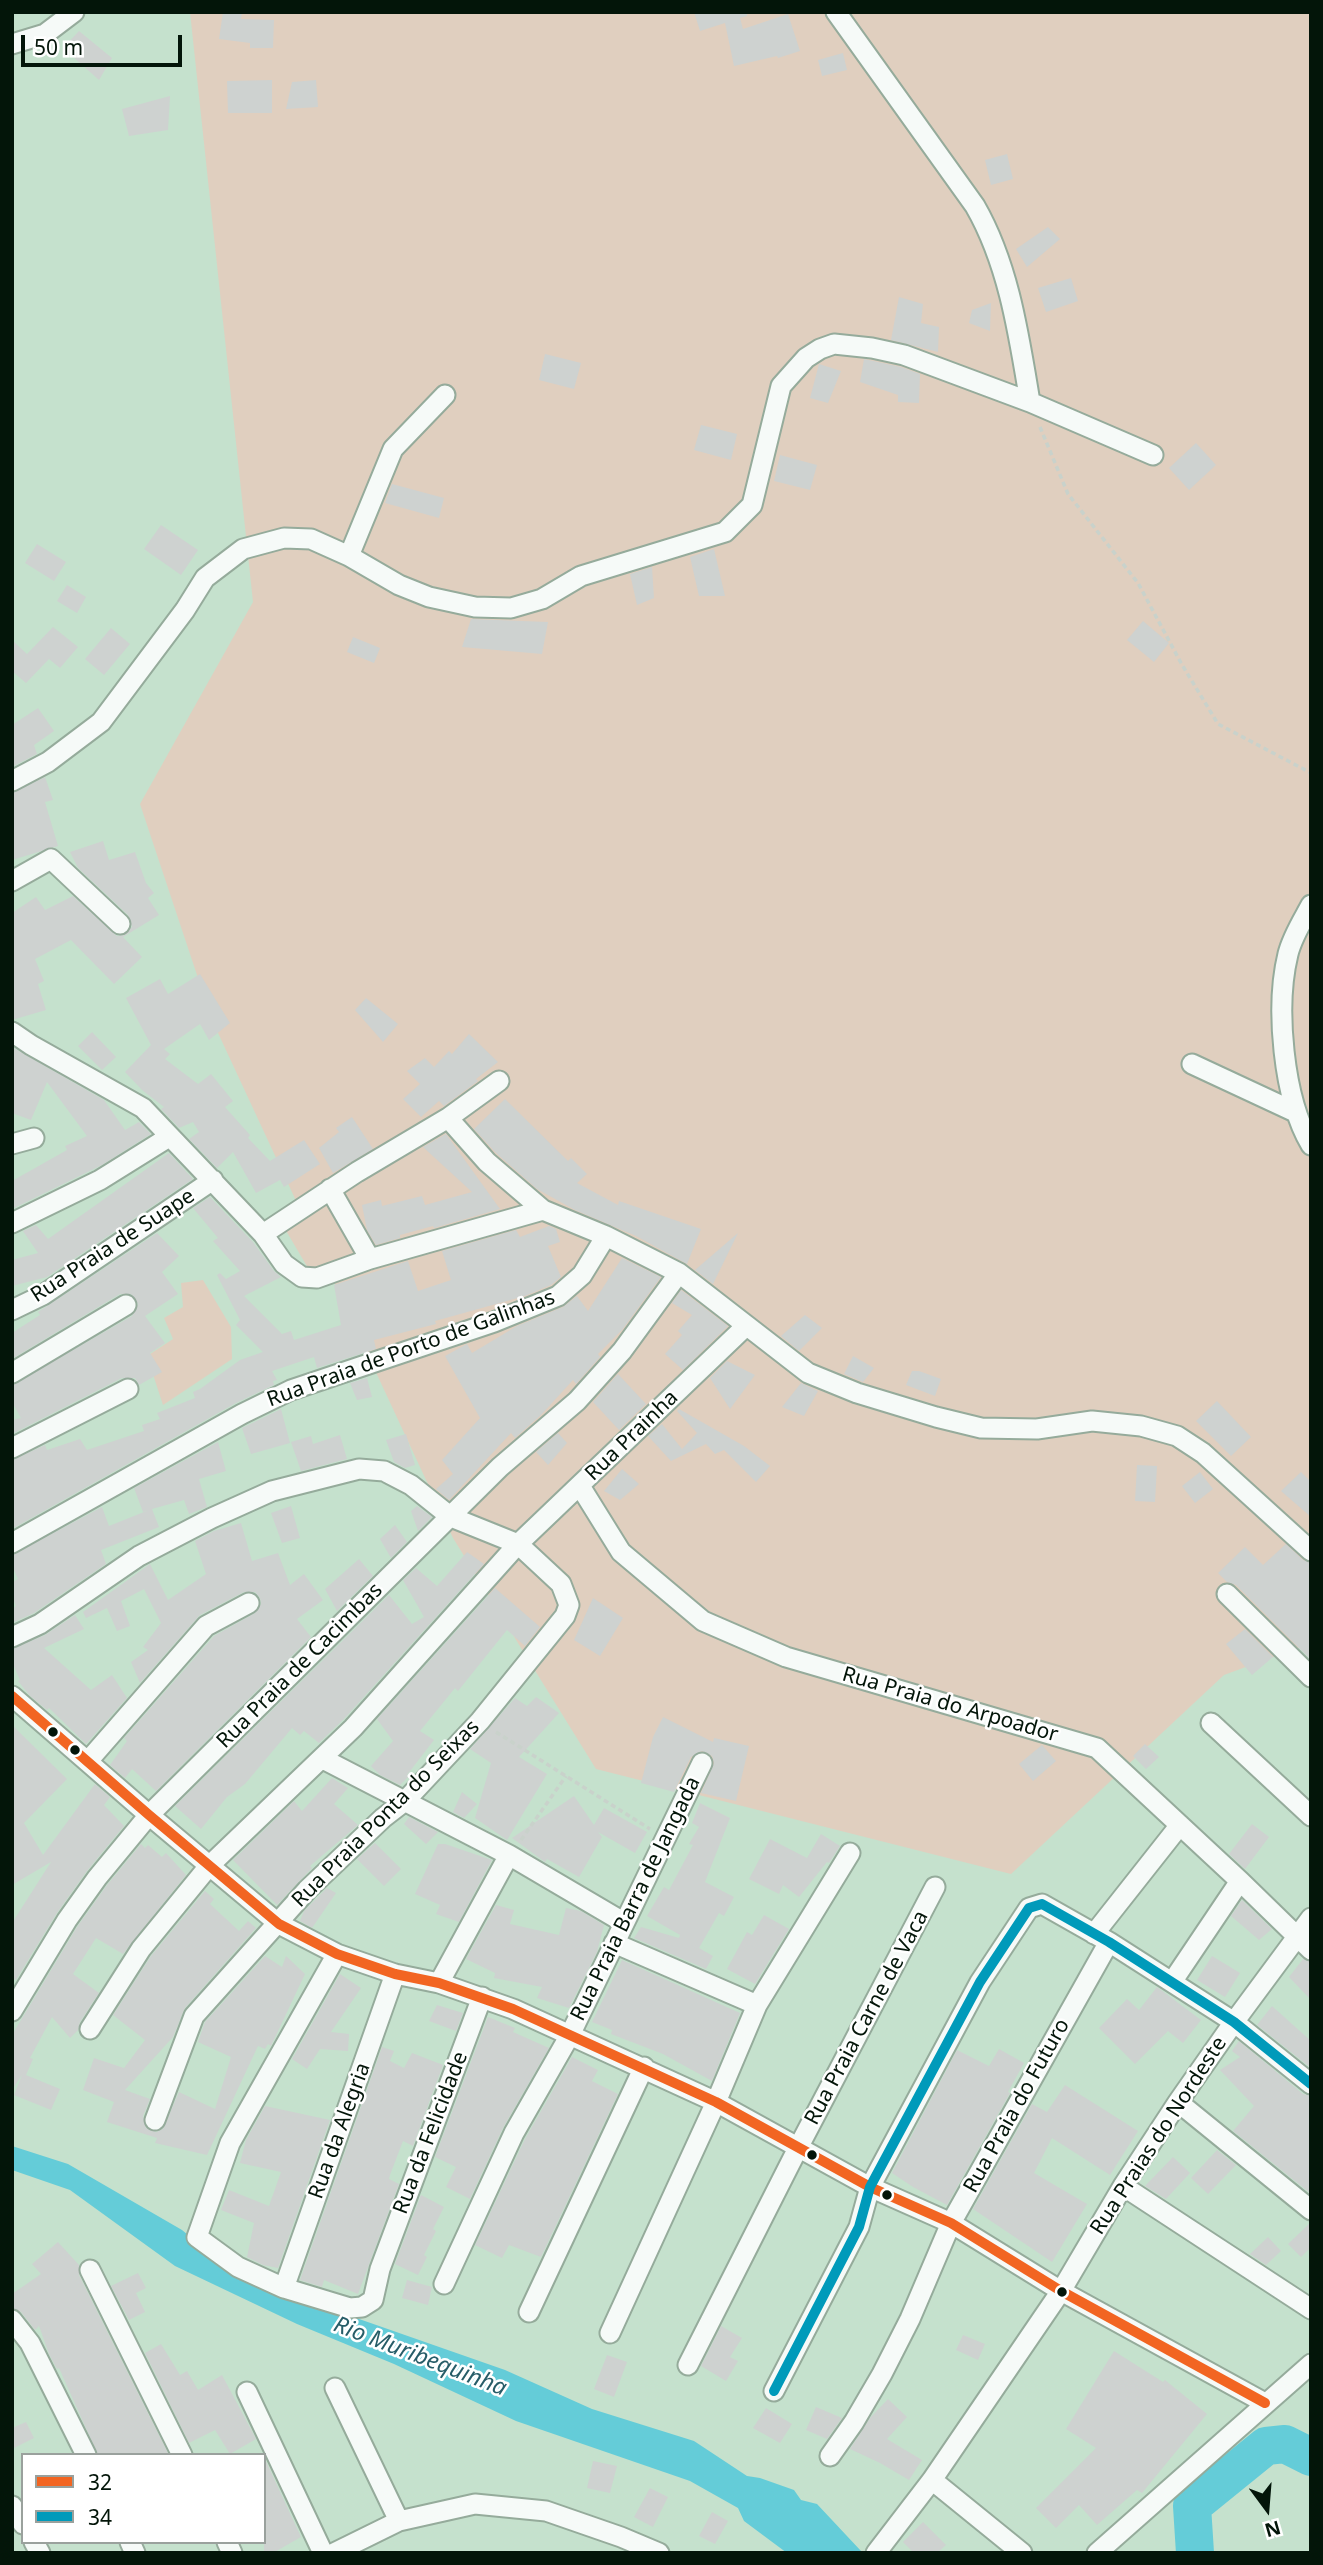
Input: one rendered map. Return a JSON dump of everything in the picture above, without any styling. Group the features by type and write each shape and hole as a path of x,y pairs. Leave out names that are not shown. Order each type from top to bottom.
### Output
{"street":[{"path":"12,44 45,34 65,22 74,12"},
{"path":"836,12 968,195 990,232 1016,318 1030,402"},
{"path":"12,781 48,762 101,722 186,610 205,578 243,549 284,538 311,540 349,556 399,585 429,597 475,607 511,608 542,599 580,576 725,533 752,505 781,386 806,358 834,344 904,355 1030,402 1153,455"},
{"path":"349,556 393,449 445,395"},
{"path":"12,881 51,859 120,924"},
{"path":"1311,905 1289,950 1281,989 1289,1080 1296,1112 1311,1145"},
{"path":"12,1032 143,1108 264,1234 284,1264 302,1277 317,1278 370,1259 543,1210"},
{"path":"1192,1064 1296,1112"},
{"path":"264,1234 330,1189 448,1118 499,1081"},
{"path":"448,1118 487,1162 543,1210 606,1236 680,1273 808,1373 857,1393 981,1428 1037,1429 1092,1421 1141,1426 1177,1436 1203,1453 1311,1551"},
{"path":"12,1223 100,1180 169,1137"},
{"path":"12,1144 34,1138"},
{"name":"Rua Praia de Suape","path":"12,1310 43,1295 213,1180"},
{"path":"330,1189 370,1259"},
{"name":"Rua Praia de Porto de Galinhas","path":"12,1543 242,1414 291,1390 494,1322 558,1296 582,1275 606,1236"},
{"name":"Rua Praia de Cacimbas","path":"12,2011 67,1920 97,1878 149,1815 500,1467 578,1401 622,1351 680,1273"},
{"path":"12,1373 126,1305"},
{"name":"Rua Prainha","path":"90,2029 141,1949 209,1866 323,1759 518,1544 746,1326"},
{"path":"12,1448 128,1389"},
{"path":"12,1637 40,1624 139,1556 212,1518 272,1491 359,1469 384,1471 411,1485 451,1517 518,1544"},
{"name":"Rua Praia do Arpoador","path":"579,1486 621,1552 703,1621 786,1657 1097,1748 1304,1944"},
{"name":"Rua Praia Ponta do Seixas","path":"155,2120 194,2016 307,1890 383,1818 405,1801 480,1721 565,1616 569,1605 561,1584 518,1544"},
{"path":"1227,1594 1311,1677"},
{"path":"88,1762 205,1626 249,1603"},
{"path":"12,1696 279,1924 337,1954 395,1974 439,1983 482,1997 644,2067 716,2102 870,2187 951,2223 1061,2291 1265,2403"},
{"path":"12,1722 30,1711"},
{"path":"1211,1723 1311,1816"},
{"path":"323,1759 509,1855 623,1922"},
{"name":"Rua Praia Barra de Jangada","path":"444,2284 514,2133 570,2035 702,1763"},
{"name":"Rua Praia do Futuro","path":"830,2456 883,2374 951,2223 1102,1938 1180,1825"},
{"path":"610,2333 716,2102 757,2005 850,1853"},
{"path":"439,1983 509,1855"},
{"path":"1172,1982 1240,1881"},
{"name":"Rua Praia Carne de Vaca","path":"688,2365 798,2148 936,1888"},
{"path":"774,2392 859,2227 870,2187 980,1982 1022,1915 1036,1904 1052,1908 1234,2022 1311,2084"},
{"name":"Rua Praias do Nordeste","path":"876,2553 932,2480 1061,2291 1123,2186 1234,2022 1304,1944 1311,1918"},
{"path":"614,1943 757,2005"},
{"name":"Rua da Felicidade","path":"337,1954 230,2143 197,2237 238,2267 284,2288 337,2306 362,2307 373,2300 380,2269 482,1997"},
{"name":"Rua da Alegria","path":"284,2288 395,1974"},
{"path":"529,2312 644,2067"},
{"path":"1178,2102 1311,2210"},
{"path":"1123,2186 1311,2309"},
{"path":"90,2270 181,2453"},
{"path":"12,2320 30,2343 85,2453"},
{"path":"1099,2551 1311,2364"},
{"path":"335,2388 399,2521"},
{"path":"247,2392 323,2553"},
{"path":"932,2480 1022,2553"},
{"path":"334,2553 399,2521 475,2504 546,2511 659,2553"}],"path":[{"path":"1030,402 1068,494 1138,583 1218,724 1311,773"},
{"path":"480,1721 664,1838"},
{"path":"509,1855 566,1776"}],"shaded area":[{"path":"190,12 1311,12 1311,1643 1224,1675 1011,1874 596,1769 453,1538 327,1267 311,1273 285,1229 304,1218 212,1020 140,804 253,602"},
{"path":"203,1280 231,1327 232,1359 163,1405 147,1356 173,1339 164,1318 183,1307 181,1283"}],"water":[{"name":"Rio Muribequinha","path":"12,2146 68,2164 182,2230 213,2256 279,2291 505,2370 592,2409 694,2441 747,2476 794,2490 801,2500 817,2504 861,2551 787,2553 744,2521 738,2508 690,2481 516,2421 394,2364 297,2324 175,2266 70,2190 12,2170"}],"building":[{"path":"223,12 242,12 241,19 274,20 273,48 250,48 250,43 219,39"},
{"path":"694,12 747,12 747,16 740,18 743,29 788,14 800,51 734,66 725,23 700,31"},
{"path":"79,31 112,58 99,80 63,48"},
{"path":"843,53 847,70 822,76 818,60"},
{"path":"272,80 272,113 228,113 227,81"},
{"path":"316,80 318,107 286,109 292,82"},
{"path":"170,96 168,130 129,136 122,109"},
{"path":"1007,154 1013,179 991,185 985,160"},
{"path":"1048,227 1060,239 1027,267 1016,249"},
{"path":"1071,278 1078,301 1046,312 1038,288"},
{"path":"899,297 923,304 921,323 939,327 938,352 891,340"},
{"path":"991,303 990,331 969,323 972,310"},
{"path":"545,354 581,363 574,389 539,380"},
{"path":"864,359 920,374 919,403 898,402 898,395 860,382"},
{"path":"819,364 841,371 828,403 810,398"},
{"path":"701,425 737,434 731,460 694,450"},
{"path":"1196,443 1216,465 1189,490 1169,468"},
{"path":"780,455 817,465 810,490 774,481"},
{"path":"392,484 444,498 439,518 385,503"},
{"path":"161,525 198,550 181,575 144,549"},
{"path":"37,544 66,562 54,581 25,563"},
{"path":"714,549 725,596 699,596 690,557"},
{"path":"652,567 654,598 637,605 630,574"},
{"path":"67,585 86,597 77,613 57,601"},
{"path":"471,619 548,622 542,654 462,647"},
{"path":"1143,621 1169,643 1154,662 1127,640"},
{"path":"53,627 78,647 60,668 49,659 26,683 12,671 12,640 27,654"},
{"path":"111,628 130,644 104,675 85,659"},
{"path":"353,637 380,648 374,663 347,652"},
{"path":"38,708 54,731 34,745 37,754 12,767 12,725"},
{"path":"45,777 53,800 45,802 58,846 12,860 12,793"},
{"path":"103,841 109,860 135,852 146,883 154,893 148,898 159,915 123,937 142,957 114,984 71,940 35,959 44,981 38,984 46,1010 12,1020 12,913 36,897 45,910 73,896 117,936 124,935 132,927 128,915 78,868 70,852"},
{"path":"200,974 230,1023 209,1040 200,1024 164,1049 170,1054 165,1059 198,1084 211,1074 233,1101 225,1107 250,1135 248,1138 270,1161 304,1140 320,1164 284,1187 280,1180 256,1193 233,1152 217,1168 189,1139 199,1132 193,1122 179,1128 161,1109 164,1107 125,1072 151,1045 126,998 160,979 168,994"},
{"path":"366,998 398,1024 383,1042 355,1010"},
{"path":"92,1032 116,1057 102,1070 78,1046"},
{"path":"469,1034 498,1062 444,1106 439,1101 421,1117 403,1099 420,1084 407,1071 425,1058 434,1067 449,1051 452,1054"},
{"path":"12,1047 104,1100 125,1130 139,1122 151,1134 102,1165 12,1209 12,1181 67,1150 65,1146 87,1136 47,1082 31,1120 12,1113"},
{"path":"505,1099 568,1161 571,1158 587,1174 577,1183 618,1205 619,1201 701,1229 687,1264 636,1236 575,1210 537,1189 496,1153 474,1129"},
{"path":"352,1117 373,1149 333,1173 319,1148 339,1132 336,1128"},
{"path":"446,1134 500,1209 400,1235 400,1238 376,1245 367,1230 362,1205 381,1200 382,1206 422,1196 425,1205 472,1192 423,1147"},
{"path":"169,1153 193,1179 47,1277 12,1286 12,1260 38,1253 23,1231 36,1225 48,1239"},
{"path":"210,1197 253,1242 281,1277 244,1296 282,1334 291,1331 294,1340 341,1325 334,1285 408,1261 418,1291 451,1280 442,1251 516,1230 520,1237 549,1226 556,1229 560,1242 548,1246 561,1277 551,1285 525,1296 374,1340 376,1349 317,1368 314,1357 272,1371 277,1380 273,1381 274,1385 236,1403 12,1529 12,1460 45,1445 47,1450 80,1439 87,1450 144,1431 142,1425 160,1419 157,1413 195,1398 193,1392 240,1360 263,1352 236,1325 240,1320 217,1275 220,1273 226,1279 240,1271 213,1241 218,1238 193,1208"},
{"path":"157,1233 179,1256 162,1272 178,1294 145,1316 165,1343 150,1353 162,1372 139,1385 135,1378 122,1378 12,1434 12,1420 21,1418 12,1402 12,1385 132,1316 138,1304 131,1294 120,1294 12,1359 12,1333 40,1315 38,1312"},
{"path":"738,1233 713,1284 695,1270"},
{"path":"622,1258 661,1277 622,1330 598,1354 600,1357 576,1384 573,1380 541,1415 515,1438 511,1433 449,1500 436,1489 453,1474 442,1460 480,1418 445,1356 467,1344 472,1353 517,1326 563,1307 577,1296 588,1311"},
{"path":"681,1290 728,1326 683,1370 665,1354 682,1335 678,1331 692,1315 672,1303"},
{"path":"805,1315 822,1328 799,1351 781,1336"},
{"path":"853,1356 874,1368 863,1382 844,1374"},
{"path":"727,1361 755,1375 730,1409 710,1378"},
{"path":"912,1371 941,1379 935,1396 906,1385"},
{"path":"618,1374 646,1404 619,1430 593,1402"},
{"path":"367,1378 372,1397 357,1400 350,1383"},
{"path":"801,1383 818,1391 804,1416 782,1407"},
{"path":"1217,1401 1251,1437 1231,1456 1196,1421"},
{"path":"281,1409 290,1443 251,1454 242,1428"},
{"path":"679,1409 744,1446 770,1466 756,1482 724,1450 715,1454 706,1444 671,1461 648,1436 662,1424 682,1449 697,1433 677,1411"},
{"path":"558,1433 567,1443 548,1465 536,1452"},
{"path":"406,1434 415,1465 405,1468 394,1462 386,1440"},
{"path":"340,1435 347,1459 301,1471 291,1442 311,1436 313,1444"},
{"path":"218,1442 226,1471 199,1479 207,1507 189,1514 184,1500 152,1509 159,1527 101,1550 106,1564 34,1613 12,1623 12,1609 16,1606 12,1597 12,1582 18,1579 12,1566 12,1555 102,1507 109,1526 149,1510 143,1512 134,1488"},
{"path":"1137,1465 1157,1466 1155,1502 1135,1501"},
{"path":"622,1469 639,1484 620,1500 604,1491"},
{"path":"1200,1472 1213,1489 1195,1503 1182,1486"},
{"path":"1301,1472 1311,1482 1311,1517 1281,1491"},
{"path":"291,1506 300,1538 282,1543 271,1513"},
{"path":"417,1506 432,1517 418,1531 411,1511"},
{"path":"241,1523 252,1561 278,1553 290,1585 304,1574 323,1600 297,1619 311,1637 156,1791 132,1769 125,1778 110,1765 127,1741 124,1738 214,1636 255,1613 261,1604 260,1598 255,1592 244,1592 200,1615 140,1683 131,1662 148,1650 143,1647 161,1623 144,1589 121,1601 130,1626 117,1631 107,1608 86,1618 83,1612 150,1564 168,1600 206,1574 195,1541 214,1531"},
{"path":"395,1525 407,1542 391,1558 380,1539"},
{"path":"1286,1544 1303,1560 1311,1563 1311,1660 1236,1585 1227,1582 1218,1573 1245,1547 1263,1565"},
{"path":"467,1552 484,1564 344,1719 319,1743 304,1731 300,1735 292,1728 245,1784 227,1797 201,1829 175,1806 389,1595 412,1624 424,1617 403,1580 416,1568 437,1586"},
{"path":"359,1559 373,1576 337,1611 325,1589"},
{"path":"495,1588 540,1627 525,1646 507,1630 458,1691 455,1688 420,1731 434,1740 400,1785 380,1775 371,1766 393,1741 377,1719"},
{"path":"593,1598 623,1618 600,1656 574,1640"},
{"path":"75,1615 84,1629 44,1648 91,1690 112,1675 127,1698 86,1744 49,1708 47,1710 30,1696 18,1681 20,1680 12,1662 12,1649 45,1635"},
{"path":"1245,1629 1273,1657 1252,1675 1226,1644"},
{"path":"536,1697 559,1713 519,1757 547,1774 507,1840 475,1818 491,1763 470,1749 515,1698 527,1706"},
{"path":"663,1717 713,1742 714,1738 749,1746 736,1801 701,1793 714,1763 712,1756 702,1751 691,1757 674,1792 641,1783 653,1737"},
{"path":"12,1725 67,1779 24,1823 43,1855 95,1784 110,1797 104,1805 124,1826 57,1913 16,1980 12,1978 12,1923 51,1862 12,1885"},
{"path":"1145,1744 1159,1757 1146,1769 1133,1756"},
{"path":"1042,1745 1056,1761 1033,1781 1019,1764"},
{"path":"332,1778 348,1788 334,1804 358,1825 310,1866 312,1868 277,1905 233,1860 294,1801 302,1811"},
{"path":"462,1792 477,1804 464,1818 453,1812"},
{"path":"574,1796 594,1825 604,1808 647,1832 635,1853 598,1832 602,1837 579,1877 547,1859 545,1862 512,1838"},
{"path":"700,1803 730,1818 705,1882 734,1897 724,1916 719,1913 699,1948 713,1956 706,1969 634,1938 641,1927 679,1938 680,1935 647,1916 664,1887 669,1890 693,1845 689,1844 699,1827 692,1823"},
{"path":"409,1817 438,1832 426,1844 404,1824"},
{"path":"1252,1824 1269,1837 1245,1869 1229,1854"},
{"path":"821,1834 840,1846 799,1897 783,1885 779,1894 749,1879 770,1839 807,1858"},
{"path":"375,1843 401,1869 384,1886 357,1859"},
{"path":"141,1844 145,1848 148,1845 162,1857 166,1853 186,1875 123,1954 96,1938 73,1974 99,1993 80,2022 78,2030 70,2038 52,2017 30,2058 33,2059 26,2075 60,2089 51,2110 14,2095 22,2075 12,2090 12,2035 77,1927"},
{"path":"438,1844 492,1860 459,1922 436,1914 440,1905 415,1894"},
{"path":"327,1888 336,1893 312,1928 300,1921 304,1911"},
{"path":"205,1891 214,1899 210,1904 239,1931 248,1921 256,1928 185,2008 173,2037 125,2090 150,2099 143,2116 146,2128 156,2132 163,2129 179,2092 215,2109 231,2057 198,2042 205,2022 265,1956 282,1967 286,1956 305,1974 271,2046 268,2044 265,2049 258,2046 207,2155 155,2143 157,2138 107,2122 114,2102 83,2090 94,2058 124,2068 145,2040 113,2015 151,1956"},
{"path":"1242,1900 1272,1929 1259,1940 1231,1916"},
{"path":"496,1905 514,1910 510,1924 559,1935 566,1908 581,1911 604,1925 597,1952 569,2008 537,1998 542,1987 494,1978 495,1973 466,1959"},
{"path":"764,1915 789,1929 755,1984 727,1969 747,1932 752,1935"},
{"path":"1212,1956 1240,1973 1225,1997 1197,1980"},
{"path":"1303,1959 1311,1962 1311,2000 1289,1977"},
{"path":"622,1960 740,2013 712,2081 663,2054 611,2034 612,2030 592,2022"},
{"path":"340,1974 361,1988 331,2032 349,2034 348,2051 320,2049 307,2069 292,2059"},
{"path":"1157,1987 1201,2020 1183,2043 1168,2031 1135,2064 1099,2028 1127,1999 1139,2010"},
{"path":"437,2005 463,2013 456,2031 429,2021"},
{"path":"1272,2006 1311,2041 1311,2068 1257,2025"},
{"path":"488,2017 515,2028 513,2032 549,2048 503,2128 470,2199 446,2187 456,2167 435,2157"},
{"path":"1239,2041 1303,2094 1311,2096 1311,2194 1233,2131 1254,2106 1220,2070 1240,2057 1232,2051"},
{"path":"382,2047 394,2051 390,2061 404,2068 412,2053 443,2065 413,2146 403,2141 390,2175 389,2179 399,2184 358,2294 324,2280 322,2287 300,2280"},
{"path":"999,2049 1024,2063 947,2205 892,2173 957,2050 989,2066"},
{"path":"572,2057 598,2070 592,2081 618,2094 541,2257 509,2245 502,2258 475,2245 525,2139"},
{"path":"1065,2085 1138,2131 1110,2175 1052,2138 1034,2173 1087,2204 1052,2262 973,2209 1032,2104 1047,2112"},
{"path":"265,2106 330,2120 278,2268 263,2265 247,2257 254,2223 221,2210 229,2190 269,2206 281,2172 240,2163 246,2140"},
{"path":"1217,2150 1236,2165 1208,2194 1191,2178"},
{"path":"1173,2157 1190,2173 1166,2199 1145,2186"},
{"path":"421,2195 444,2207 433,2229 436,2231 418,2275 395,2264"},
{"path":"1311,2222 1311,2247 1301,2257 1288,2244"},
{"path":"1268,2237 1281,2251 1266,2265 1250,2254"},
{"path":"58,2242 79,2265 79,2275 168,2453 97,2453 59,2368 57,2369 49,2354 39,2326 35,2330 21,2312 12,2308 12,2294 41,2274 32,2264"},
{"path":"138,2273 146,2288 136,2293 145,2312 129,2320 111,2286"},
{"path":"407,2280 432,2287 428,2305 402,2298"},
{"path":"721,2326 742,2338 730,2357 738,2361 726,2381 701,2366"},
{"path":"963,2335 985,2344 978,2360 956,2350"},
{"path":"161,2344 180,2375 187,2371 198,2390 222,2375 256,2439 232,2453 215,2430 189,2443 145,2353"},
{"path":"1114,2351 1163,2382 1165,2380 1207,2414 1142,2493 1137,2490 1097,2525 1079,2505 1056,2528 1036,2508 1096,2448 1066,2429"},
{"path":"607,2355 627,2362 614,2397 594,2389"},
{"path":"888,2399 907,2417 887,2439 922,2460 909,2480 850,2449 870,2418"},
{"path":"816,2407 842,2418 827,2439 806,2430"},
{"path":"766,2408 792,2424 780,2443 753,2428"},
{"path":"26,2422 34,2438 12,2449 12,2428"},
{"path":"266,2461 301,2537 273,2553 264,2553"},
{"path":"593,2461 617,2466 610,2493 587,2488"},
{"path":"650,2488 668,2497 653,2527 634,2517"},
{"path":"712,2512 728,2521 715,2544 699,2536"},
{"path":"923,2522 946,2545 937,2553 914,2553 903,2542"}],"waterway":[{"path":"1195,2553 1192,2506 1266,2446 1285,2444 1311,2457"}],"transit line":[{"name":"32","path":"12,1696 279,1924 337,1954 395,1974 439,1983 513,2009 716,2102 870,2187 951,2223 1061,2291 1265,2403"},
{"name":"34","path":"774,2391 859,2227 870,2187 980,1982 1029,1908 1042,1904 1109,1942 1234,2022 1311,2084"}]}
